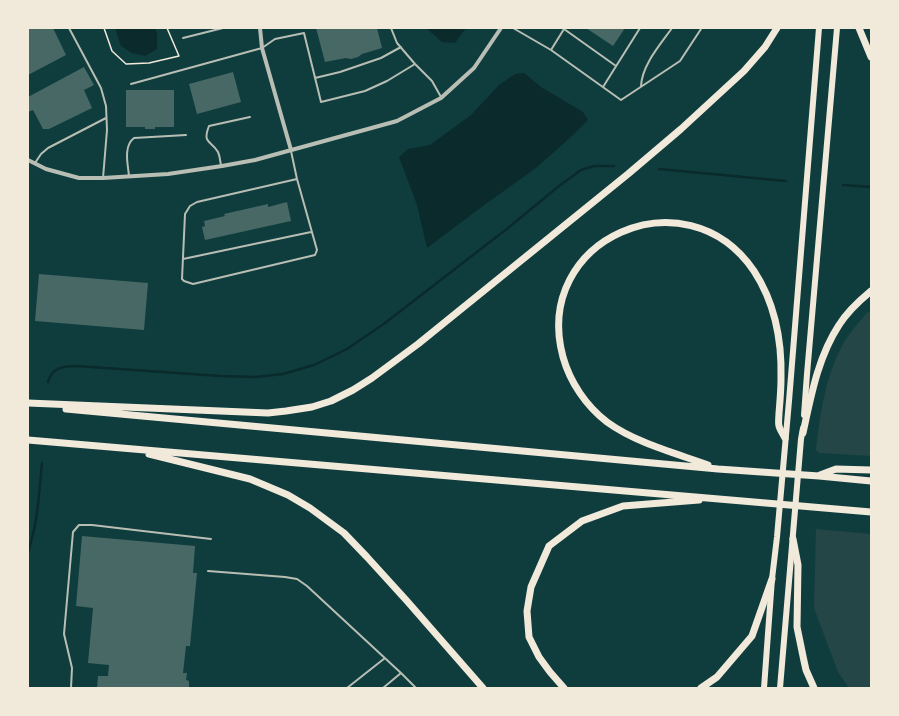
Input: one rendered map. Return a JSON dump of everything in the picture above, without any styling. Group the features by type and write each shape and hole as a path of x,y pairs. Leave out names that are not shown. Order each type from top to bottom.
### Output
{"highway":[{"path":"28,404 268,413 312,406 330,401 353,390 418,344 628,174 681,129 744,72 765,47 777,28"},
{"path":"859,28 871,57"},
{"path":"718,469 638,440 616,428 595,411 580,394 568,373 562,352 558,322 566,287 576,270 587,256 597,246 617,234 630,228 653,223 691,225 722,239 748,263 761,283 774,312 781,351 779,425 785,438"},
{"path":"802,436 819,367 828,345 846,315 871,291"},
{"path":"28,404 718,469 871,480"},
{"path":"28,440 871,512"},
{"path":"125,448 250,479 288,496 328,520 344,533 362,552 483,688"},
{"path":"819,476 836,469 871,470"},
{"path":"564,688 539,656 529,637 527,612 531,587 549,546 582,521 623,506 718,499"},
{"path":"793,539 798,565 797,627 805,666 814,688"},
{"path":"701,688 717,677 752,636 772,579"}],"main road":[{"path":"764,688 819,28"},
{"path":"780,688 837,28"}],"street":[{"path":"260,28 262,48 291,150"},
{"path":"28,160 46,169 79,178 168,174 255,160 397,121 441,98 474,68 501,28"}],"lane":[{"path":"69,28 101,88 106,106 107,130 102,178"},
{"path":"183,38 223,28"},
{"path":"391,28 397,43 432,81 441,98"},
{"path":"513,28 550,50 621,100 680,61 701,29 700,28"},
{"path":"603,87 640,28"},
{"path":"641,87 641,78 648,63 672,28"},
{"path":"550,50 565,29 616,66"},
{"path":"131,84 262,48 275,39 304,33 321,102 364,91 387,82 415,64"},
{"path":"315,78 340,72 381,58 401,47"},
{"path":"222,166 218,153 206,138 206,133 209,126 250,117"},
{"path":"35,163 41,154 48,148 106,118"},
{"path":"129,176 128,145 134,138 186,135"},
{"path":"291,150 297,179 317,250 315,255 193,284 184,281 182,278 185,214 190,206 197,202 297,179"},
{"path":"183,259 312,231"},
{"path":"71,688 72,668 66,648 64,634 73,532 79,525 92,524 211,539"},
{"path":"208,571 297,579 307,586 416,688"},
{"path":"347,688 384,658"},
{"path":"383,688 401,673"}],"path":[{"path":"104,28 112,51 126,64 149,63 179,56 166,28"}],"shaded area":[{"path":"115,28 155,28 157,33 157,49 145,56 132,53 121,46"},
{"path":"426,28 466,28 455,43 442,42"},
{"path":"524,73 541,87 583,112 588,120 536,168 427,248 417,205 399,157 408,149 430,145 471,115 499,85 515,74"},
{"path":"871,310 871,456 819,453 816,450 819,423 831,371 847,337"},
{"path":"816,529 871,534 871,688 849,688 838,672 814,608"}],"building":[{"path":"28,28 53,28 66,55 28,75"},
{"path":"316,28 377,28 382,48 351,59 346,58 325,62"},
{"path":"586,28 625,28 613,46"},
{"path":"84,67 94,85 84,90 92,108 49,129 43,129 33,110 28,112 28,97"},
{"path":"233,72 241,102 197,114 189,84"},
{"path":"126,90 174,90 174,127 155,127 155,129 145,129 145,127 126,127"},
{"path":"287,202 291,221 205,240 202,227 205,226 204,221 225,216 224,214 268,204 268,207"},
{"path":"39,274 148,283 144,330 35,321"},
{"path":"82,536 195,546 193,573 197,573 190,646 186,646 183,673 187,673 186,680 189,681 189,688 97,688 98,676 108,676 109,665 88,663 93,608 76,606"}],"waterway":[{"path":"48,382 52,373 56,370 59,368 72,366 255,377 283,374 314,365 347,349 385,323 581,170 594,166 614,166"},
{"path":"659,169 786,181"},
{"path":"843,185 871,187"},
{"path":"28,552 36,519 42,463"}]}
